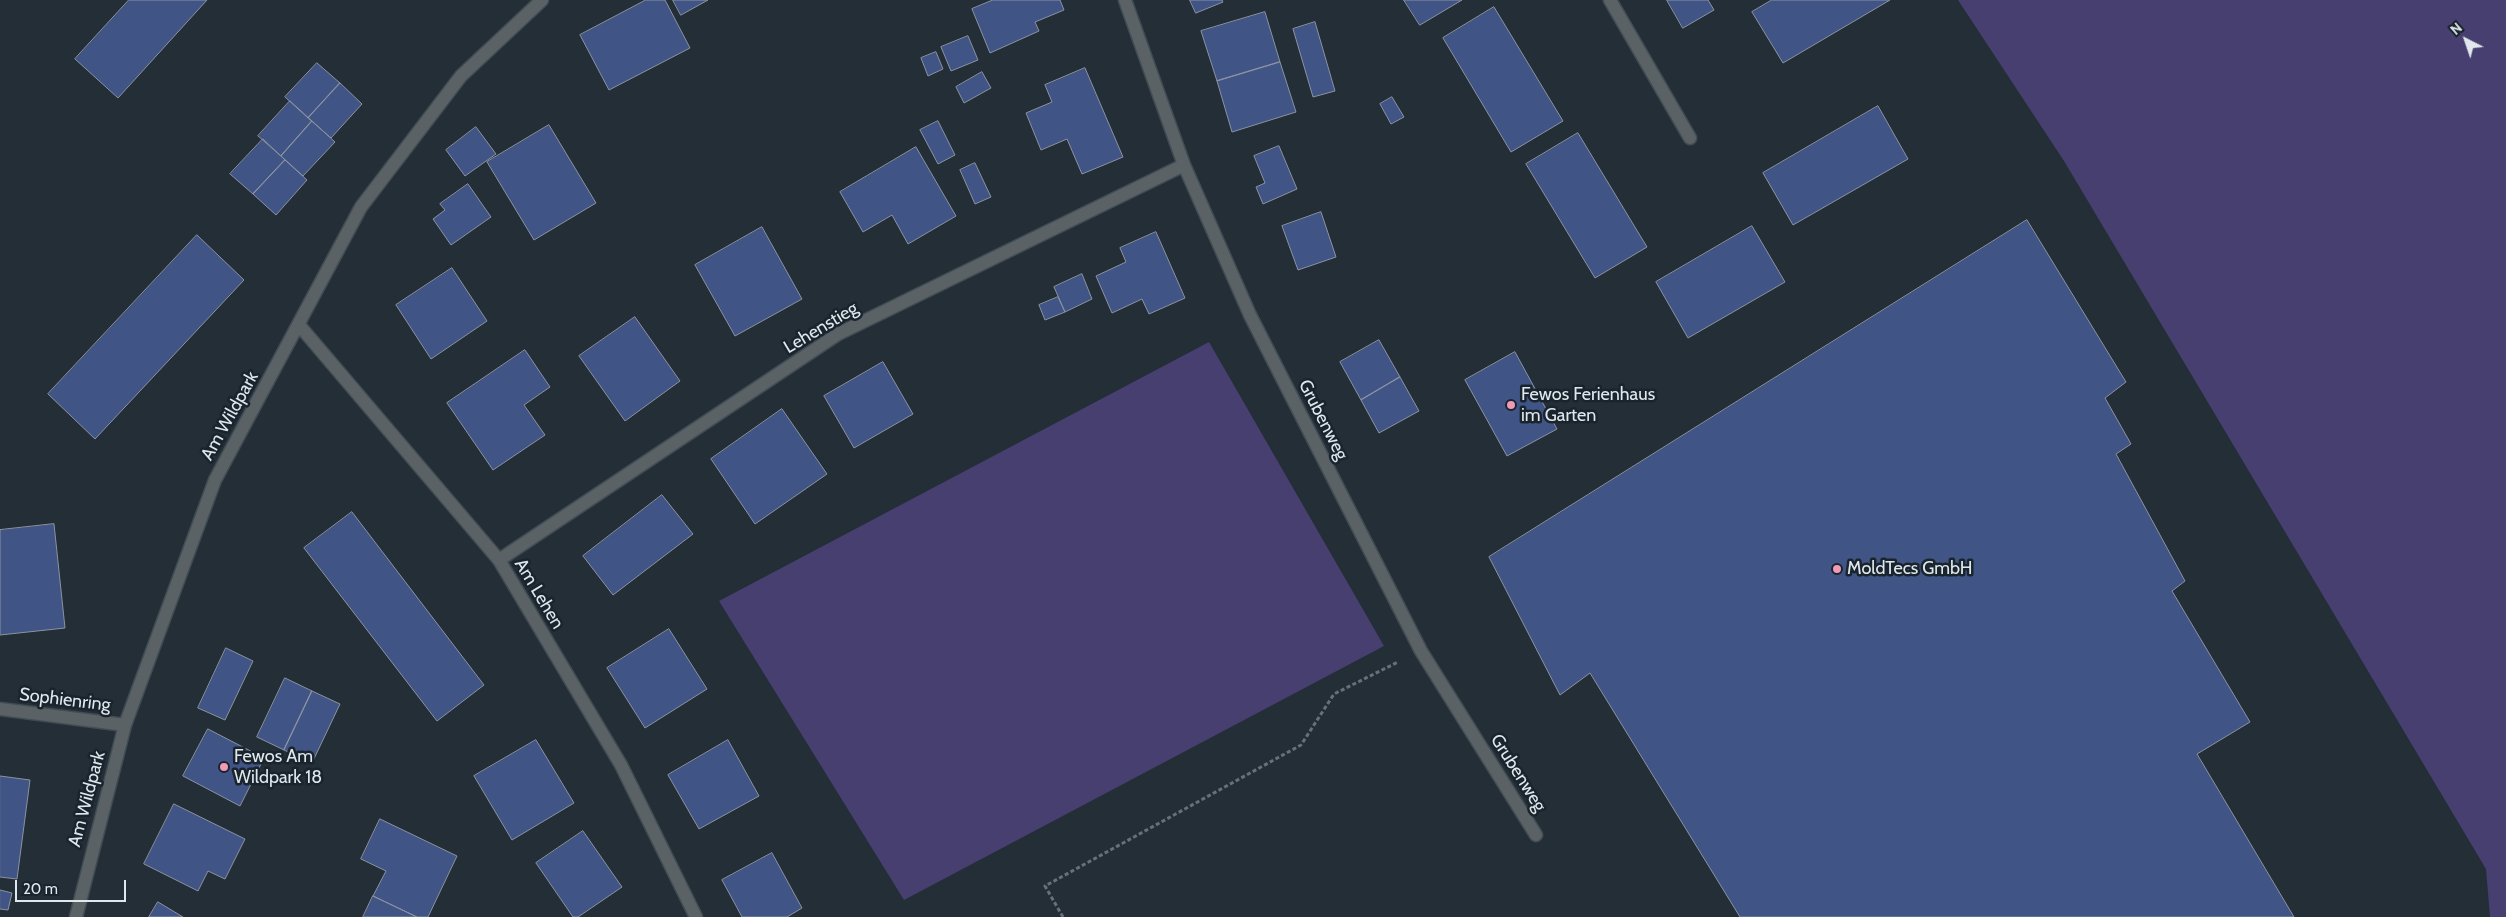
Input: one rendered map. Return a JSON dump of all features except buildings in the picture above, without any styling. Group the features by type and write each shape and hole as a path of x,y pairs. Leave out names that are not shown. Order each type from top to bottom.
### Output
{"street":[{"name":"Am Wildpark","path":"76,917 125,725 215,480 300,325 361,207 461,76 542,0"},
{"name":"Grubenweg","path":"1125,0 1184,165 1250,315 1421,651 1536,835"},
{"path":"1610,0 1690,138"},
{"name":"Lehenstieg","path":"499,560 838,334 1184,165"},
{"name":"Am Lehen","path":"300,325 499,560 621,765 696,917"},
{"name":"Sophienring","path":"0,709 125,725"}],"path":[{"path":"1063,917 1045,886 1301,745 1334,694 1421,651"}],"shaded area":[{"path":"1958,0 2506,0 2506,917 2490,917 2486,869 2064,161"},
{"path":"1209,342 1384,646 904,900 719,601"}],"place":[{"name":"Fewos Ferienhaus im Garten","path":"1511,405"},
{"name":"MoldTecs GmbH","path":"1837,569"},
{"name":"Fewos Am Wildpark 18","path":"224,767"}]}
